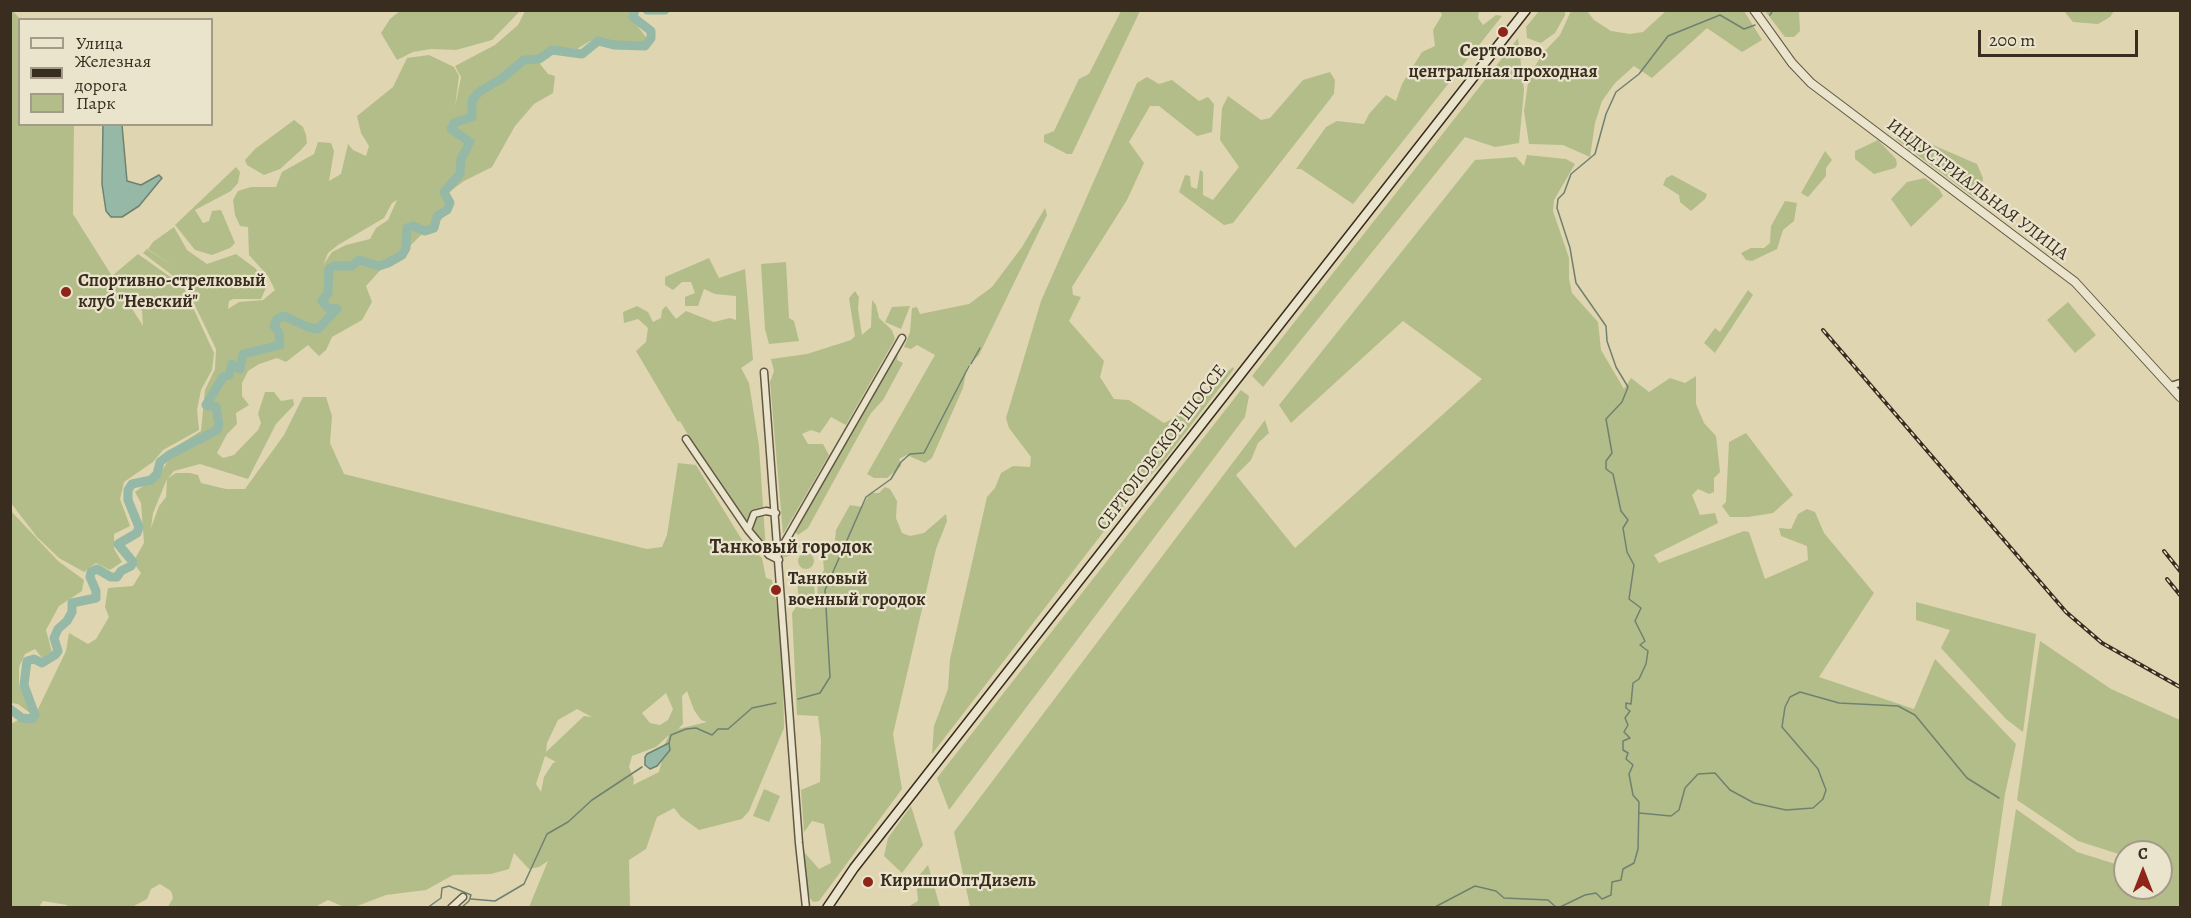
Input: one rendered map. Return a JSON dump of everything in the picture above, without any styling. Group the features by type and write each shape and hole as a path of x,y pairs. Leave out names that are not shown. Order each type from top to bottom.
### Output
{"main road":[{"name":"СЕРТОЛОВСКОЕ ШОССЕ","path":"827,908 854,868 1526,10"}],"street":[{"name":"ИНДУСТРИАЛЬНАЯ УЛИЦА","path":"1754,10 1792,63 1811,83 2075,282 2181,397"},
{"path":"778,557 902,338"},
{"path":"764,372 799,843 806,908"},
{"path":"2170,386 2181,383"},
{"path":"686,439 748,530 769,555 778,557"},
{"path":"748,530 754,514 766,511 776,513"},
{"path":"451,908 463,897"}],"green space":[{"path":"401,10 520,11 492,40 456,50 431,49 413,52 397,60 381,33 390,19"},
{"name":"Спортивно-стрелковый клуб \"Невский\"","path":"10,11 13,11 19,18 18,126 74,126 73,214 112,276 138,254 183,286 214,353 212,370 201,390 197,410 199,430 163,450 153,462 124,482 120,499 130,526 114,534 114,549 122,562 110,570 96,563 84,572 59,558 37,537 11,503","holes":["133,294 142,311 143,326 124,296"]},
{"path":"525,11 631,11 631,18 646,37 644,42 616,44 602,39 590,41 577,49 555,47 543,52 540,64 548,74 555,76 553,93 534,104 515,126 492,167 464,181 449,192 446,214 434,228 422,234 396,260 383,267 366,286 372,302 362,320 332,337 326,350 319,356 308,345 286,362 277,358 259,364 248,371 242,383 242,396 249,405 236,413 237,424 227,434 217,453 223,458 234,455 258,430 261,423 258,414 265,392 274,392 281,401 293,399 294,405 276,424 248,479 200,464 174,471 168,478 176,473 190,473 198,475 201,483 226,489 245,489 284,435 303,397 326,397 332,416 330,443 344,474 647,549 662,547 667,535 678,463 696,465 742,540 762,558 766,578 772,580 782,633 784,728 749,811 742,819 699,830 681,817 674,808 657,817 646,849 629,860 630,907 529,907 548,861 539,867 529,869 514,853 509,869 491,874 453,875 426,890 386,895 357,906 344,907 328,900 313,908 168,907 173,898 171,891 160,884 151,889 147,899 132,907 67,907 67,905 43,901 39,907 11,908 11,724 38,709 66,651 69,633 88,644 96,639 109,617 105,607 108,588 133,586 141,573 133,562 144,543 141,503 135,492 160,474 168,461 164,454 201,431 205,390 215,369 216,349 185,285 143,253 147,249 174,267 148,249 153,242 174,227 187,250 207,264 236,254 255,268 264,279 266,288 261,299 233,299 229,301 228,309 239,302 263,300 275,290 268,276 249,255 248,227 240,226 235,215 233,200 238,191 251,187 276,187 282,172 314,154 318,142 331,143 334,151 329,181 341,174 348,144 353,150 366,156 369,146 361,133 357,116 393,87 407,58 429,55 454,67 459,76 455,107 461,77 455,66 495,45 518,25","holes":["397,200 388,220 376,228 370,239 346,245 332,252 323,265 328,253 338,245 384,218 392,203","167,479 166,497 159,506 151,528 153,513","687,691 694,710 701,720 707,722 678,729 683,724 682,696","666,693 673,709 668,720 660,725 650,723 642,713","577,709 592,717 584,716 546,752 547,743 558,720","669,735 661,752 663,756 659,772 633,785 634,779 629,767 632,756 656,747","545,756 556,762 544,777 541,792 536,784"]},
{"path":"1121,11 1140,11 1072,154 1067,154 1044,142 1044,135 1054,131 1079,79 1089,74"},
{"path":"1440,11 1479,11 1478,18 1483,25 1496,15 1502,16 1353,204 1301,169 1296,169 1326,127 1337,121 1364,124 1369,114 1386,95 1396,101 1402,84 1422,52 1435,46 1433,30 1442,15"},
{"path":"1539,11 1565,11 1555,33 1541,43 1527,38 1526,27"},
{"path":"1571,11 1587,11 1594,20 1611,31 1630,34 1643,32 1666,11 1744,11 1762,40 1742,52 1707,28 1652,78 1634,66 1615,83 1602,101 1595,123 1590,157 1563,145 1529,144 1524,111 1529,76 1543,53 1560,35"},
{"path":"1765,11 1799,11 1800,31 1794,37 1785,37"},
{"path":"2064,11 2114,11 2110,17 2098,24 2073,22"},
{"path":"1518,38 1524,90 1519,143 1495,147 1465,137 1263,387 1252,376"},
{"path":"1330,72 1335,80 1334,94 1233,223 1224,225 1179,192 1185,175 1190,176 1191,187 1197,189 1200,170 1203,172 1203,195 1213,200 1239,167 1220,140 1222,108 1228,96 1261,120 1270,118 1303,80"},
{"path":"1147,77 1159,84 1172,80 1199,101 1208,97 1214,104 1212,132 1197,136 1159,106 1150,106 1129,142 1144,163 1127,200 1072,287 1073,295 1081,297 1069,321 1104,361 1100,377 1114,399 1129,400 1164,423 1174,418 1233,367 1234,369 1163,462 1135,491 932,754 934,726 948,689 950,659 987,497 995,488 1001,473 1013,466 1030,467 1031,457 1009,428 1006,418 1041,301 1137,83"},
{"path":"294,120 303,127 306,135 307,143 301,150 280,169 264,175 247,165 245,160 255,149"},
{"path":"1903,132 1977,164 1983,178 1982,185 1986,198 1983,201 1972,196 1896,139"},
{"path":"1878,140 1896,159 1897,165 1895,168 1874,174 1855,159 1855,151"},
{"path":"1825,151 1832,160 1826,168 1826,176 1808,197 1801,193"},
{"path":"1527,155 1566,159 1575,164 1554,200 1553,211 1569,258 1572,293 1598,322 1601,350 1624,389 1631,378 1649,392 1670,378 1685,383 1696,376 1696,404 1704,423 1716,436 1720,472 1714,478 1714,492 1709,494 1698,489 1692,495 1700,515 1715,513 1718,523 1654,555 1659,563 1744,531 1749,532 1765,579 1808,560 1807,546 1781,536 1779,528 1791,529 1798,514 1807,509 1815,512 1824,533 1874,593 1819,677 1914,709 1935,659 2016,744 2005,794 1989,907 970,907 954,832 1265,420 1269,433 1258,443 1251,460 1236,475 1295,548 1482,379 1403,321 1291,423 1279,405 1475,160 1516,157 1524,166"},
{"path":"236,167 240,172 238,183 231,191 195,210 203,223 209,221 212,211 221,210 235,243 230,248 212,255 195,250 175,225"},
{"path":"1672,175 1707,194 1705,199 1691,211 1680,202 1679,195 1663,185 1666,178"},
{"path":"1925,178 1939,189 1943,196 1911,227 1891,199 1907,182"},
{"path":"1785,201 1797,203 1794,221 1783,230 1777,249 1752,261 1746,260 1741,253 1751,248 1764,248 1770,243 1771,226"},
{"path":"1045,208 1047,215 979,355 967,367 963,388 932,458 925,463 907,455 899,459 901,466 887,478 874,478 867,474 935,355 917,345 911,349 904,347 910,332 912,308 917,307 920,314 969,304 992,287 1022,247"},
{"path":"709,258 719,278 745,269 753,360 741,368 749,383 759,446 766,551 699,454 680,421 678,422 636,351 646,342 648,328 638,319 624,323 623,312 637,306 648,312 653,322 661,318 662,310 666,306 676,319 686,311 714,322 730,318 736,320 736,296 715,294 704,289 698,306 685,306 685,297 695,293 691,282 682,282 673,290 665,285 665,277"},
{"path":"786,262 789,318 794,321 799,341 769,344 765,329 761,264"},
{"path":"1748,290 1753,295 1715,353 1704,343 1715,328 1720,332"},
{"path":"855,291 859,297 858,309 862,335 871,327 872,300 876,305 879,318 892,330 895,339 846,425 831,417 820,433 811,430 802,434 808,444 823,444 829,455 783,534 770,382 774,371 771,359 807,354 851,340 855,336 849,298"},
{"path":"2068,302 2096,335 2075,353 2047,320"},
{"path":"910,306 901,329 885,322 892,307"},
{"path":"898,353 897,360 903,363 883,400 871,413 808,528 798,535 795,532"},
{"path":"1241,390 1249,396 1245,417 949,810 937,778"},
{"path":"1746,433 1793,495 1773,513 1730,517 1722,506 1726,502 1729,442"},
{"path":"885,487 890,489 897,501 896,518 902,533 910,536 924,533 946,514 947,521 936,549 893,734 902,789 819,901 813,902 808,895 804,852 819,869 831,863 824,824 812,821 804,832 801,790 820,782 821,740 818,716 797,715 792,613 796,607 812,609 818,602 817,581 824,570 823,559 835,540 836,530 850,505 862,507 870,493 879,493"},
{"path":"10,510 58,561 84,580 82,591 59,606 46,630 52,652 42,658 35,649 25,654 19,667 19,684 30,713 18,704 11,703"},
{"path":"790,538 801,544 795,554 782,558 781,552"},
{"path":"806,553 814,561 806,569 798,561"},
{"path":"797,579 814,579 815,601 799,602"},
{"path":"1916,602 2036,634 2023,732 2006,719 1941,648 1950,630 1916,620"},
{"path":"2040,641 2111,689 2180,720 2180,907 2001,907 2016,809 2077,852 2113,863 2113,900 2173,900 2173,840 2113,840 2113,852 2078,841 2017,800"},
{"path":"764,789 780,796 769,822 753,816"},
{"path":"911,806 923,845 902,873 884,856 888,838"},
{"path":"928,865 940,907 908,907 918,901 916,879"}],"shaded area":[{"path":"103,126 122,126 127,181 141,185 159,175 162,178 139,206 122,217 111,217 106,211 102,184"},
{"path":"669,743 670,750 657,766 650,769 645,765 647,754"}],"waterway":[{"path":"10,709 22,718 32,719 35,715 24,685 27,661 34,659 42,663 58,651 54,638 58,629 67,621 72,612 72,603 96,598 96,591 90,577 91,572 97,569 111,577 117,577 121,571 131,566 133,562 118,544 137,533 139,527 128,500 128,490 132,484 151,480 157,474 160,462 169,455 217,430 219,425 216,407 206,405 223,377 229,375 232,364 240,369 243,354 280,345 279,333 274,326 277,319 284,316 318,329 337,309 328,308 322,301 328,293 329,269 334,266 352,266 359,260 379,266 388,263 402,255 406,248 407,228 413,226 425,231 434,228 437,216 447,210 450,203 444,192 460,174 461,159 470,142 451,129 454,123 472,117 472,100 479,92 501,79 524,60 539,59 552,50 582,54 598,41 614,45 645,46 651,38 651,31 633,17 635,10"},
{"path":"647,10 665,10"},
{"path":"1770,15 1773,10"},
{"path":"1558,908 1585,895 1596,893 1602,899 1611,895 1612,882 1621,880 1623,869 1634,863 1638,849 1639,802 1633,795 1629,774 1633,765 1626,759 1628,753 1623,750 1623,741 1630,738 1624,732 1628,725 1625,718 1630,711 1626,708 1626,703 1631,704 1633,683 1639,679 1646,664 1648,651 1640,645 1645,641 1635,621 1641,608 1629,599 1634,565 1627,552 1623,528 1628,520 1621,511 1613,474 1606,469 1606,461 1612,453 1606,419 1622,402 1628,387 1616,367 1607,341 1606,326 1576,283 1570,248 1557,208 1558,199 1564,193 1571,174 1595,154 1606,114 1616,92 1639,74 1668,36 1720,15 1744,29 1755,25"},
{"path":"971,364 980,348"},
{"path":"798,699 820,693 830,677 825,590 866,497 891,479 901,462 910,454 924,453 969,366"},
{"path":"1639,813 1671,816 1679,810 1685,788 1698,774 1715,773 1730,790 1754,803 1786,810 1813,808 1823,799 1826,790 1818,769 1782,727 1785,707 1790,697 1800,692 1839,703 1898,706 1915,715 1967,778 1999,798"},
{"path":"669,743 671,735 686,729 696,728 712,735 718,729 728,729 752,708 776,703"},
{"path":"471,899 495,901 524,884 547,834 568,822 592,800 642,767"},
{"path":"427,908 441,898 442,888 449,886 471,895 469,901 461,908"},
{"path":"1433,908 1475,886 1496,891 1504,898 1548,900 1557,908"},
{"path":"48,908 55,908"},
{"path":"374,908 391,908"}],"railway":[{"path":"1823,330 2066,612 2102,643 2180,687"},
{"path":"2164,551 2180,571"},
{"path":"2167,579 2180,595"}],"place":[{"name":"Сертолово, центральная проходная","path":"1503,32"},
{"name":"Спортивно-стрелковый клуб \"Невский\"","path":"66,292"},
{"name":"Танковый военный городок","path":"776,590"},
{"name":"КиришиОптДизель","path":"868,882"}],"district":[{"name":"Танковый городок","path":"791,548"}]}
